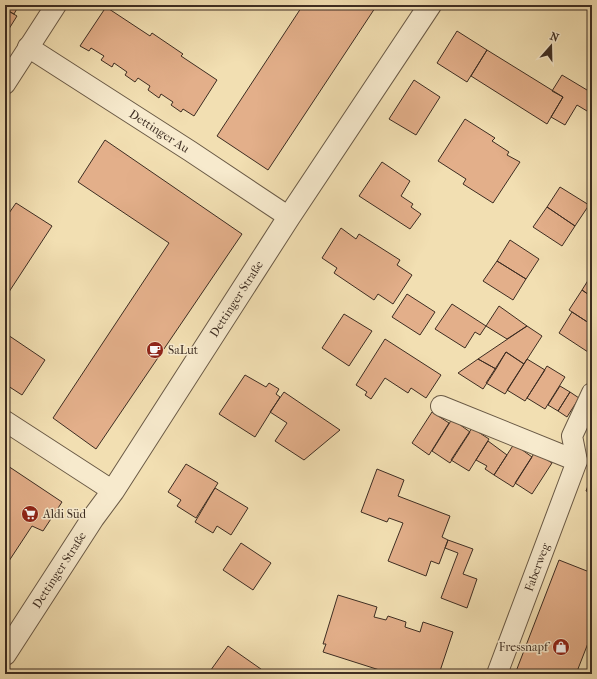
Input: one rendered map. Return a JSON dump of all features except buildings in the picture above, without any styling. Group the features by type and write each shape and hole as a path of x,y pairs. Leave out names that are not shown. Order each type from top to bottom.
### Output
{"street":[{"path":"5,84 56,5"},
{"name":"Dettinger Straße","path":"5,654 89,525 113,491 289,217 430,5"},
{"name":"Dettinger Au","path":"28,47 190,151 289,217"},
{"path":"577,461 572,436 592,393"},
{"path":"441,406 577,461"},
{"path":"5,422 113,491"},
{"name":"Faberweg","path":"497,674 577,461"}],"place":[{"name":"SaLut","path":"155,350"},
{"name":"Aldi Süd","path":"30,514"},
{"name":"Fressnapf","path":"561,647"}]}
